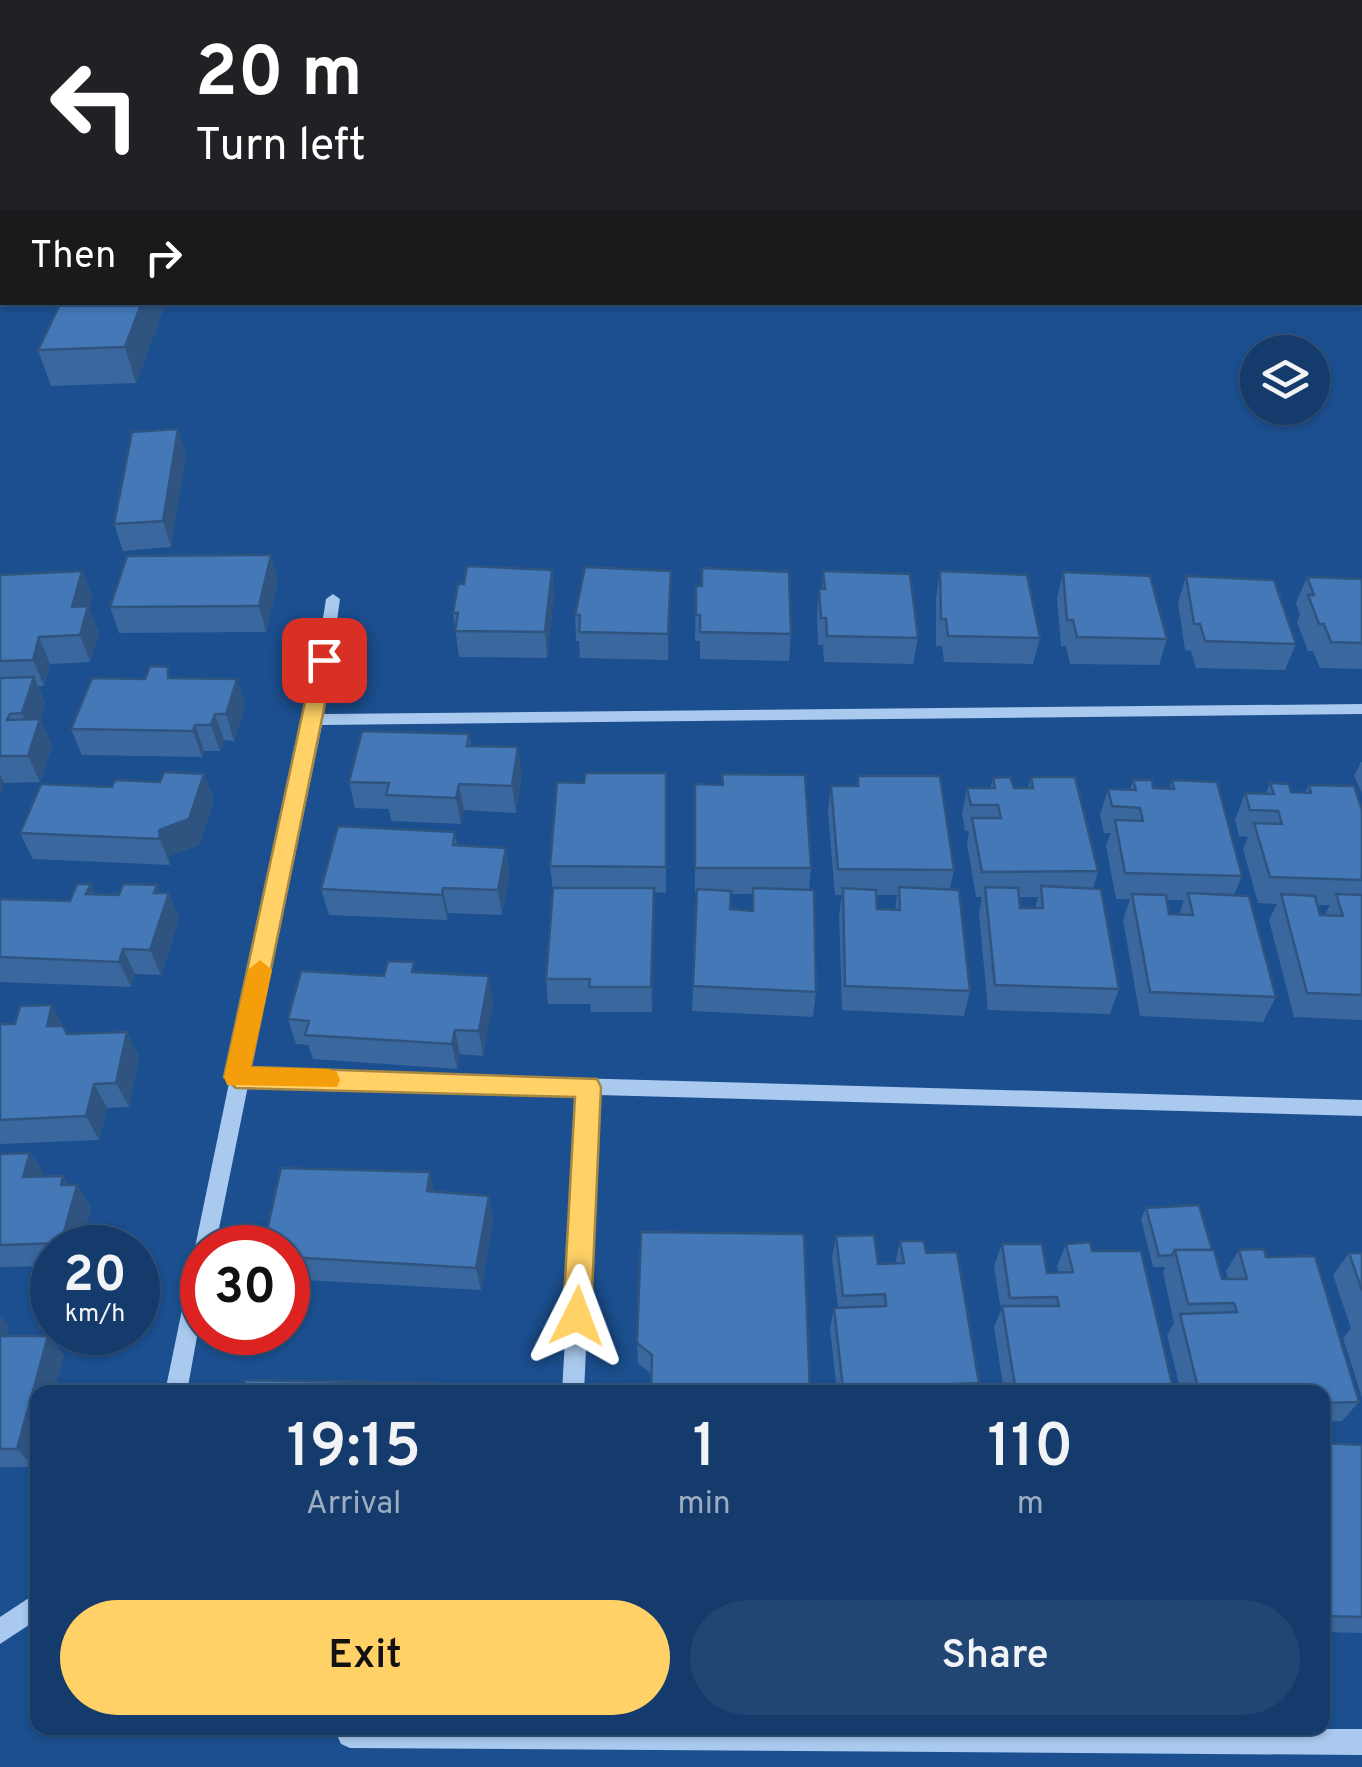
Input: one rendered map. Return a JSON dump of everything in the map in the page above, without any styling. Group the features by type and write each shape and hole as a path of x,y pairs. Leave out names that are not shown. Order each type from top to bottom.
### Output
{"street":[{"path":"208,1225 314,720 334,599"},
{"path":"314,720 1362,710"},
{"path":"236,1077 1362,1108"},
{"path":"573,1385 588,1087"},
{"path":"177,1385 183,1355"},
{"path":"0,1632 30,1610"},
{"path":"798,1735 1362,1742"}],"building":[{"path":"60,305 141,305 125,347 38,350"},
{"path":"178,429 163,521 114,524 132,432"},
{"path":"271,555 259,606 110,607 127,556"},
{"path":"467,566 552,570 545,632 455,631 458,613 453,613 458,584 464,584"},
{"path":"585,567 671,571 668,634 579,632 580,615 575,615"},
{"path":"702,568 789,572 791,634 700,632 696,586 702,586"},
{"path":"82,571 72,607 88,606 80,635 39,637 33,660 0,661 0,575"},
{"path":"823,571 910,574 918,638 827,636 819,589 825,589"},
{"path":"940,571 1027,575 1040,638 948,636 946,619 941,619"},
{"path":"1063,572 1150,576 1167,639 1077,637 1073,620 1067,620"},
{"path":"1186,576 1274,580 1296,644 1205,641 1200,624 1194,624"},
{"path":"1307,577 1362,579 1362,643 1331,642 1308,595 1314,595"},
{"path":"150,666 168,667 168,678 237,679 226,714 215,714 211,725 195,725 193,731 71,729 92,678 145,679"},
{"path":"34,677 22,713 10,714 7,720 40,719 28,756 0,756 0,678"},
{"path":"362,731 469,734 467,746 518,747 512,786 459,784 456,798 386,795 389,783 349,782"},
{"path":"164,772 204,774 189,819 159,830 160,839 20,833 41,784 112,787 115,780 160,782"},
{"path":"585,773 666,773 666,867 550,866 557,782 584,783"},
{"path":"722,774 805,775 811,868 695,868 695,784 723,785"},
{"path":"858,776 940,776 954,870 838,869 831,786 858,786"},
{"path":"1010,777 1014,788 1033,788 1031,777 1075,777 1098,871 982,872 972,818 1001,818 998,805 971,805 967,788 995,788 993,778"},
{"path":"1133,780 1152,780 1153,788 1174,789 1172,780 1217,782 1242,876 1125,873 1115,820 1143,821 1140,808 1112,806 1108,789 1136,790"},
{"path":"1270,783 1289,784 1291,792 1311,793 1309,785 1354,786 1362,810 1362,880 1270,877 1254,823 1282,824 1278,811 1250,810 1245,793 1274,794"},
{"path":"338,826 455,832 453,845 506,848 498,890 443,888 442,895 321,889"},
{"path":"77,884 91,884 86,894 119,895 123,884 157,885 154,893 169,893 150,950 123,949 119,962 0,957 0,899 70,901"},
{"path":"1041,886 1101,889 1119,989 995,985 985,887 1018,888 1020,908 1043,908"},
{"path":"899,887 959,890 970,991 845,986 843,888 876,890 877,909 900,910"},
{"path":"553,888 654,888 651,987 589,987 590,979 546,979"},
{"path":"753,888 814,890 816,992 693,986 697,889 731,891 730,909 753,911"},
{"path":"1188,893 1249,896 1276,997 1150,992 1132,894 1166,895 1169,914 1193,915"},
{"path":"1281,894 1315,896 1320,915 1343,916 1336,894 1362,895 1362,995 1307,993"},
{"path":"388,961 414,962 412,972 489,976 479,1031 455,1030 452,1044 305,1035 309,1021 288,1019 301,971 384,976"},
{"path":"52,1005 47,1026 63,1026 67,1034 127,1032 116,1083 94,1084 86,1116 0,1120 0,1024 15,1024 20,1006"},
{"path":"30,1153 23,1177 63,1176 61,1185 77,1185 66,1225 30,1225 30,1244 0,1245 0,1154"},
{"path":"281,1168 430,1172 427,1191 489,1196 476,1268 310,1258 310,1225 268,1225"},
{"path":"1199,1205 1212,1250 1175,1250 1172,1255 1159,1256 1146,1208"},
{"path":"641,1232 804,1234 810,1385 651,1385 652,1355 637,1343"},
{"path":"874,1235 878,1264 904,1263 900,1241 924,1241 926,1253 957,1252 979,1383 843,1385 834,1308 886,1306 885,1294 843,1296 836,1236"},
{"path":"1090,1242 1092,1251 1141,1251 1172,1385 1015,1385 1002,1306 1059,1306 1057,1297 1010,1298 1002,1244 1042,1244 1047,1273 1073,1272 1066,1244"},
{"path":"1264,1249 1266,1257 1315,1256 1359,1402 1330,1403 1330,1385 1197,1385 1180,1314 1237,1312 1234,1303 1188,1304 1175,1250 1214,1250 1222,1279 1247,1279 1239,1250"},
{"path":"1349,1253 1362,1253 1362,1290"},
{"path":"0,1336 30,1336 30,1355 43,1355 35,1385 30,1385 30,1402 17,1449 0,1449"},
{"path":"245,1380 440,1383 440,1385 244,1385"},
{"path":"1330,1443 1362,1445 1362,1617 1330,1616"}],"slow traffic":[{"path":"260,970 236,1077 328,1080"}],"route":[{"path":"324,660 236,1077 588,1087 577,1316"}]}
